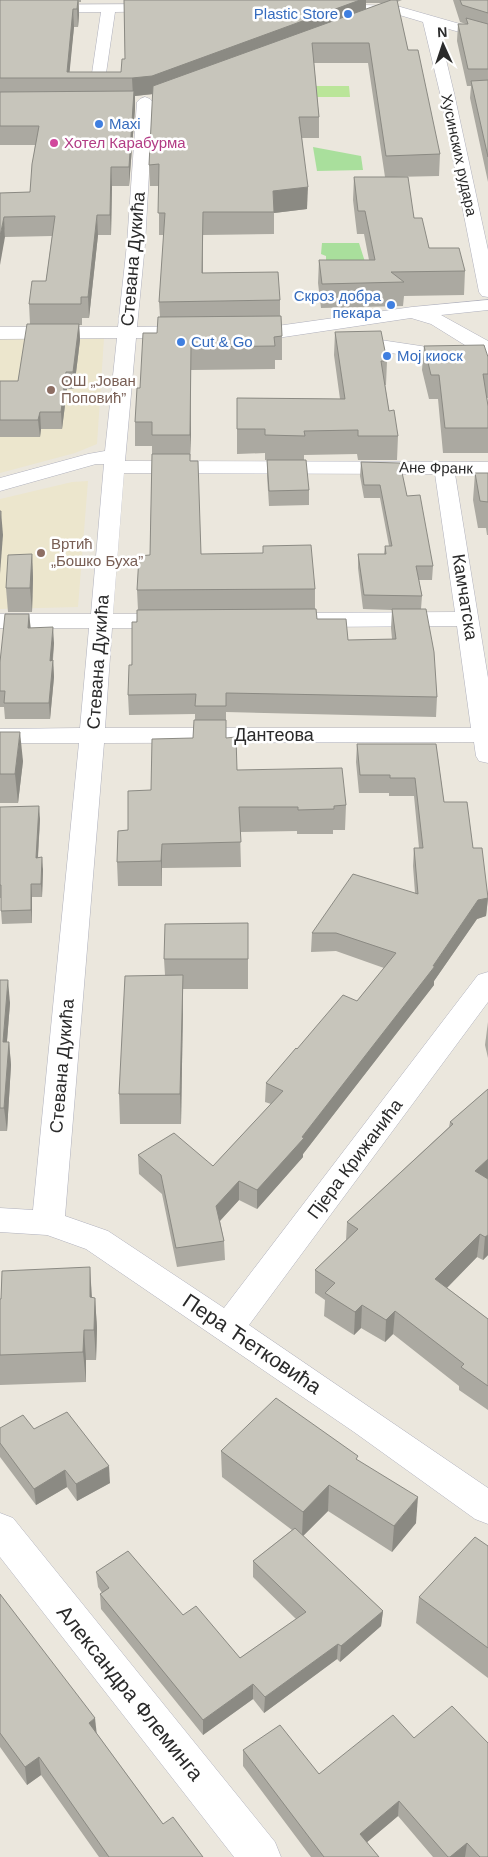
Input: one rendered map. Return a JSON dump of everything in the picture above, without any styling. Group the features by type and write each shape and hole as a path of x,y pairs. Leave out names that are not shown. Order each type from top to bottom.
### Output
{"street":[{"path":"361,23 416,2"},
{"path":"0,9 109,8 133,4 172,8"},
{"path":"98,80 109,8"},
{"path":"318,8 397,10 488,36"},
{"name":"Хусинских рудара","path":"429,19 447,93 488,292"},
{"path":"447,93 463,93"},
{"name":"Стевана Дукића","path":"48,1222 92,736 114,462 136,244 145,102"},
{"path":"470,210 488,210"},
{"path":"276,332 361,320 394,313 488,305"},
{"path":"412,312 431,318 459,332 486,350"},
{"path":"361,320 354,324 352,330 366,344"},
{"path":"0,333 276,332 416,352 486,350"},
{"path":"416,352 448,346 456,341 459,332"},
{"name":"Ане Франк","path":"0,485 95,458 114,462 488,468"},
{"name":"Камчатска","path":"444,468 487,742"},
{"path":"284,620 468,619"},
{"path":"0,622 196,621"},
{"name":"Дантеова","path":"0,736 487,742"},
{"name":"Пјера Крижанића","path":"228,1328 486,987"},
{"name":"Пера Ћетковића","path":"0,1220 48,1222 97,1240 366,1422 488,1508"},
{"name":"Александра Флеминга","path":"0,1529 260,1857"}],"shaded area":[{"name":"ОШ „Јован Поповић”","path":"104,338 97,444 75,453 0,473 0,339"},
{"name":"Вртић „Бошко Буха”","path":"88,481 78,607 0,609 0,499 72,482"}],"green space":[{"path":"298,86 349,86 350,97 298,97"},
{"path":"313,147 361,156 363,170 317,171"},
{"path":"322,243 359,243 366,265 326,277 326,256 321,254"}],"building":[{"path":"0,0 78,0 77,9 73,9 67,72 121,72 122,59 125,59 124,0 360,0 152,76 132,78 0,78"},
{"path":"391,0 397,0 408,50 418,50 440,154 386,156 369,43 312,43 319,117 299,117 308,187 273,191 274,212 203,212 202,273 278,272 280,300 159,302 165,213 158,213 159,164 149,165 153,86"},
{"path":"460,0 488,0 488,13 462,5"},
{"path":"466,18 488,24 488,69 468,69 458,24 468,24"},
{"path":"488,80 488,157 471,81"},
{"path":"134,91 129,167 111,167 110,215 97,215 88,297 81,297 81,304 29,304 32,281 46,281 55,216 4,217 0,236 0,193 30,192 32,164 39,126 0,126 0,92"},
{"path":"354,177 408,177 414,218 422,218 429,248 459,248 465,271 391,272 404,282 322,284 319,260 375,260 365,211 358,211"},
{"path":"281,316 282,336 274,337 275,346 191,347 190,435 152,435 152,422 135,422 137,388 140,388 143,333 157,333 158,317"},
{"path":"27,324 79,324 73,372 66,372 61,412 40,412 38,420 0,420 0,381 18,381"},
{"path":"381,331 387,361 381,361 389,411 394,410 398,436 358,436 358,430 304,431 305,436 265,435 265,429 237,429 237,398 345,399 335,332"},
{"path":"484,345 488,357 488,374 483,374 488,406 488,428 445,428 439,375 431,375 424,346"},
{"path":"152,454 190,454 190,461 198,461 201,554 263,553 263,546 311,545 315,589 137,590 139,556 150,555"},
{"path":"267,460 306,460 309,490 269,491"},
{"path":"361,462 400,463 407,496 420,495 433,566 416,566 422,596 364,595 358,554 386,554 385,546 392,546 380,485 364,485"},
{"path":"475,473 488,473 488,502 480,501"},
{"path":"32,554 30,588 6,588 8,555"},
{"path":"316,609 317,619 346,619 348,640 396,639 392,609 426,609 434,652 437,697 226,693 226,706 195,706 196,694 128,695 129,665 132,665 132,622 137,622 137,610"},
{"path":"5,614 29,614 28,628 53,627 50,661 53,660 49,703 4,703 5,691 0,691 0,662"},
{"path":"194,720 226,720 226,738 236,737 237,770 342,768 346,805 334,806 334,809 298,810 298,807 239,807 241,842 162,844 161,861 117,862 118,831 128,830 128,791 151,790 152,739 193,738"},
{"path":"0,732 20,732 15,774 0,774"},
{"path":"357,744 436,744 444,802 467,802 473,848 482,848 488,898 478,900 433,966 435,966 302,1137 304,1138 257,1190 239,1181 216,1206 224,1241 176,1248 161,1175 138,1155 174,1133 213,1166 283,1091 266,1083 296,1048 343,995 357,1001 396,953 336,933 312,933 353,874 418,894 414,848 423,848 415,778 390,778 390,775 360,775"},
{"path":"39,806 36,858 42,857 41,884 31,884 31,910 1,911 0,807"},
{"path":"248,923 248,959 164,959 165,924"},
{"path":"183,975 180,1094 119,1094 125,976"},
{"path":"0,980 8,980 3,1042 9,1042 4,1108 0,1108"},
{"path":"488,1089 488,1159 475,1171 488,1179 488,1235 485,1237 480,1234 435,1279 488,1319 488,1386 461,1367 464,1364 395,1311 386,1320 362,1305 355,1312 325,1293 335,1283 315,1270 358,1229 347,1222 453,1124 450,1122"},
{"path":"90,1267 90,1297 95,1298 94,1330 84,1330 83,1352 0,1355 2,1271"},
{"path":"276,1398 358,1456 356,1459 418,1497 394,1526 329,1485 303,1512 221,1451"},
{"path":"67,1412 109,1466 76,1484 65,1470 34,1489 0,1443 0,1428 23,1415 34,1429"},
{"path":"295,1528 383,1611 341,1646 338,1644 265,1697 253,1684 203,1720 100,1594 109,1588 96,1572 128,1551 183,1615 196,1606 240,1658 306,1612 253,1561"},
{"path":"475,1537 488,1546 488,1648 419,1597"},
{"path":"0,1594 95,1718 89,1723 163,1824 173,1817 203,1857 109,1857 39,1757 25,1767 0,1733"},
{"path":"452,1706 488,1743 488,1857 480,1857 467,1843 448,1857 399,1801 360,1834 379,1857 324,1857 243,1750 280,1725 319,1774 393,1715 414,1738"}],"place":[{"name":"Plastic Store","path":"348,14"},
{"name":"Maxi","path":"99,124"},
{"name":"Хотел Карабурма","path":"54,143"},
{"name":"Скроз добра пекара","path":"391,305"},
{"name":"Cut & Go","path":"181,342"},
{"name":"Мој киоск","path":"387,356"},
{"name":"ОШ „Јован Поповић”","path":"51,390"},
{"name":"Вртић „Бошко Буха”","path":"41,553"}]}
